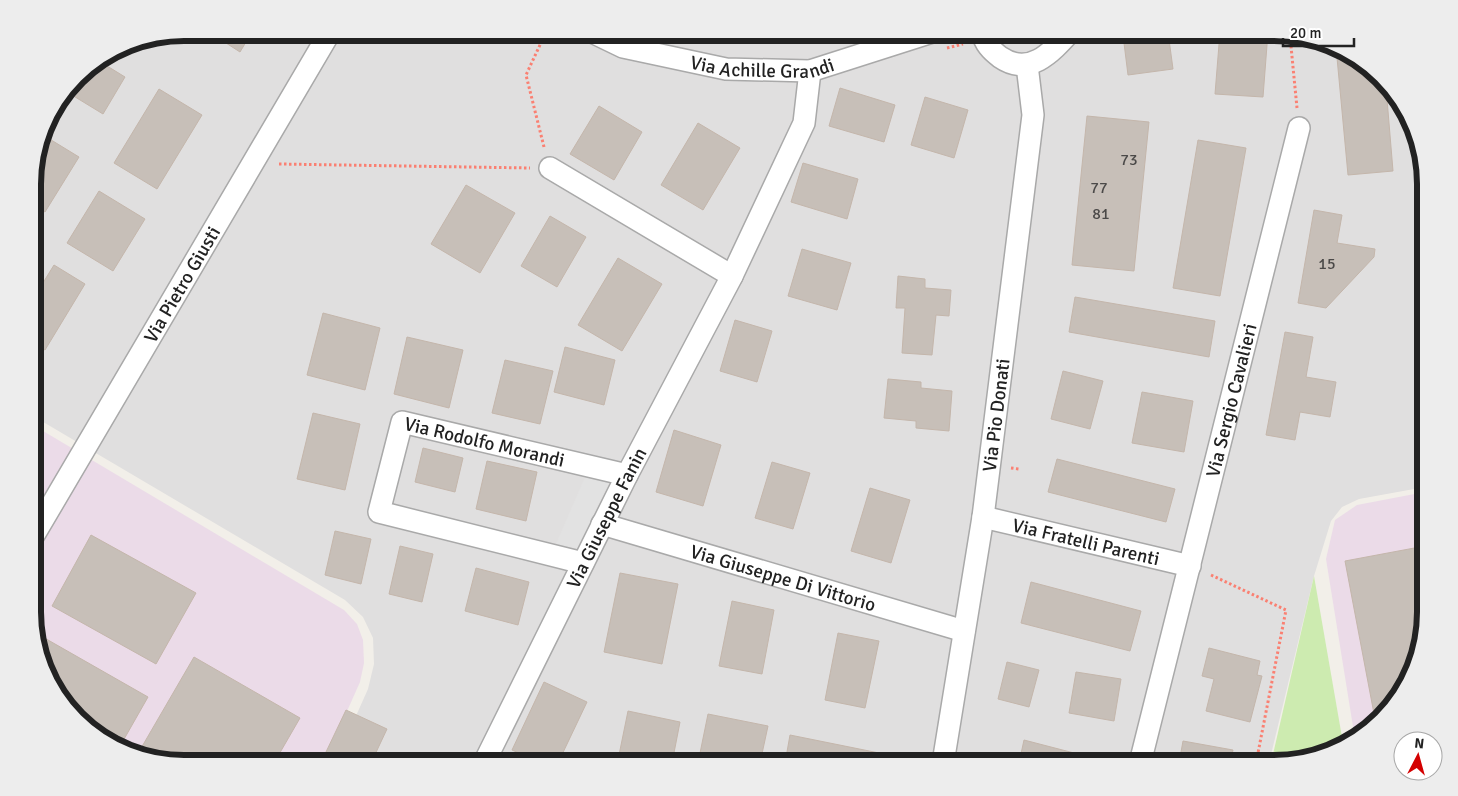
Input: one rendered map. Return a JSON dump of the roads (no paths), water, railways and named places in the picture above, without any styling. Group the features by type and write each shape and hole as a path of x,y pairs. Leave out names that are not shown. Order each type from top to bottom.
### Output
{"street":[{"name":"Via Pietro Giusti","path":"41,522 325,41"},
{"name":"Via Achille Grandi","path":"611,41 623,47 726,68 810,71 937,42"},
{"path":"979,41 1004,60 1027,65 1043,59 1062,41"},
{"name":"Via Pio Donati","path":"944,754 983,517 1033,115 1027,65"},
{"name":"Via Giuseppe Fanin","path":"488,755 602,524 732,276 804,123 810,71"},
{"name":"Via Sergio Cavalieri","path":"1142,754 1299,128"},
{"path":"550,168 732,276"},
{"name":"Via Rodolfo Morandi","path":"583,563 379,512 402,422 627,475"},
{"name":"Via Fratelli Parenti","path":"983,517 1190,566"},
{"name":"Via Giuseppe Di Vittorio","path":"602,524 964,631"}]}
